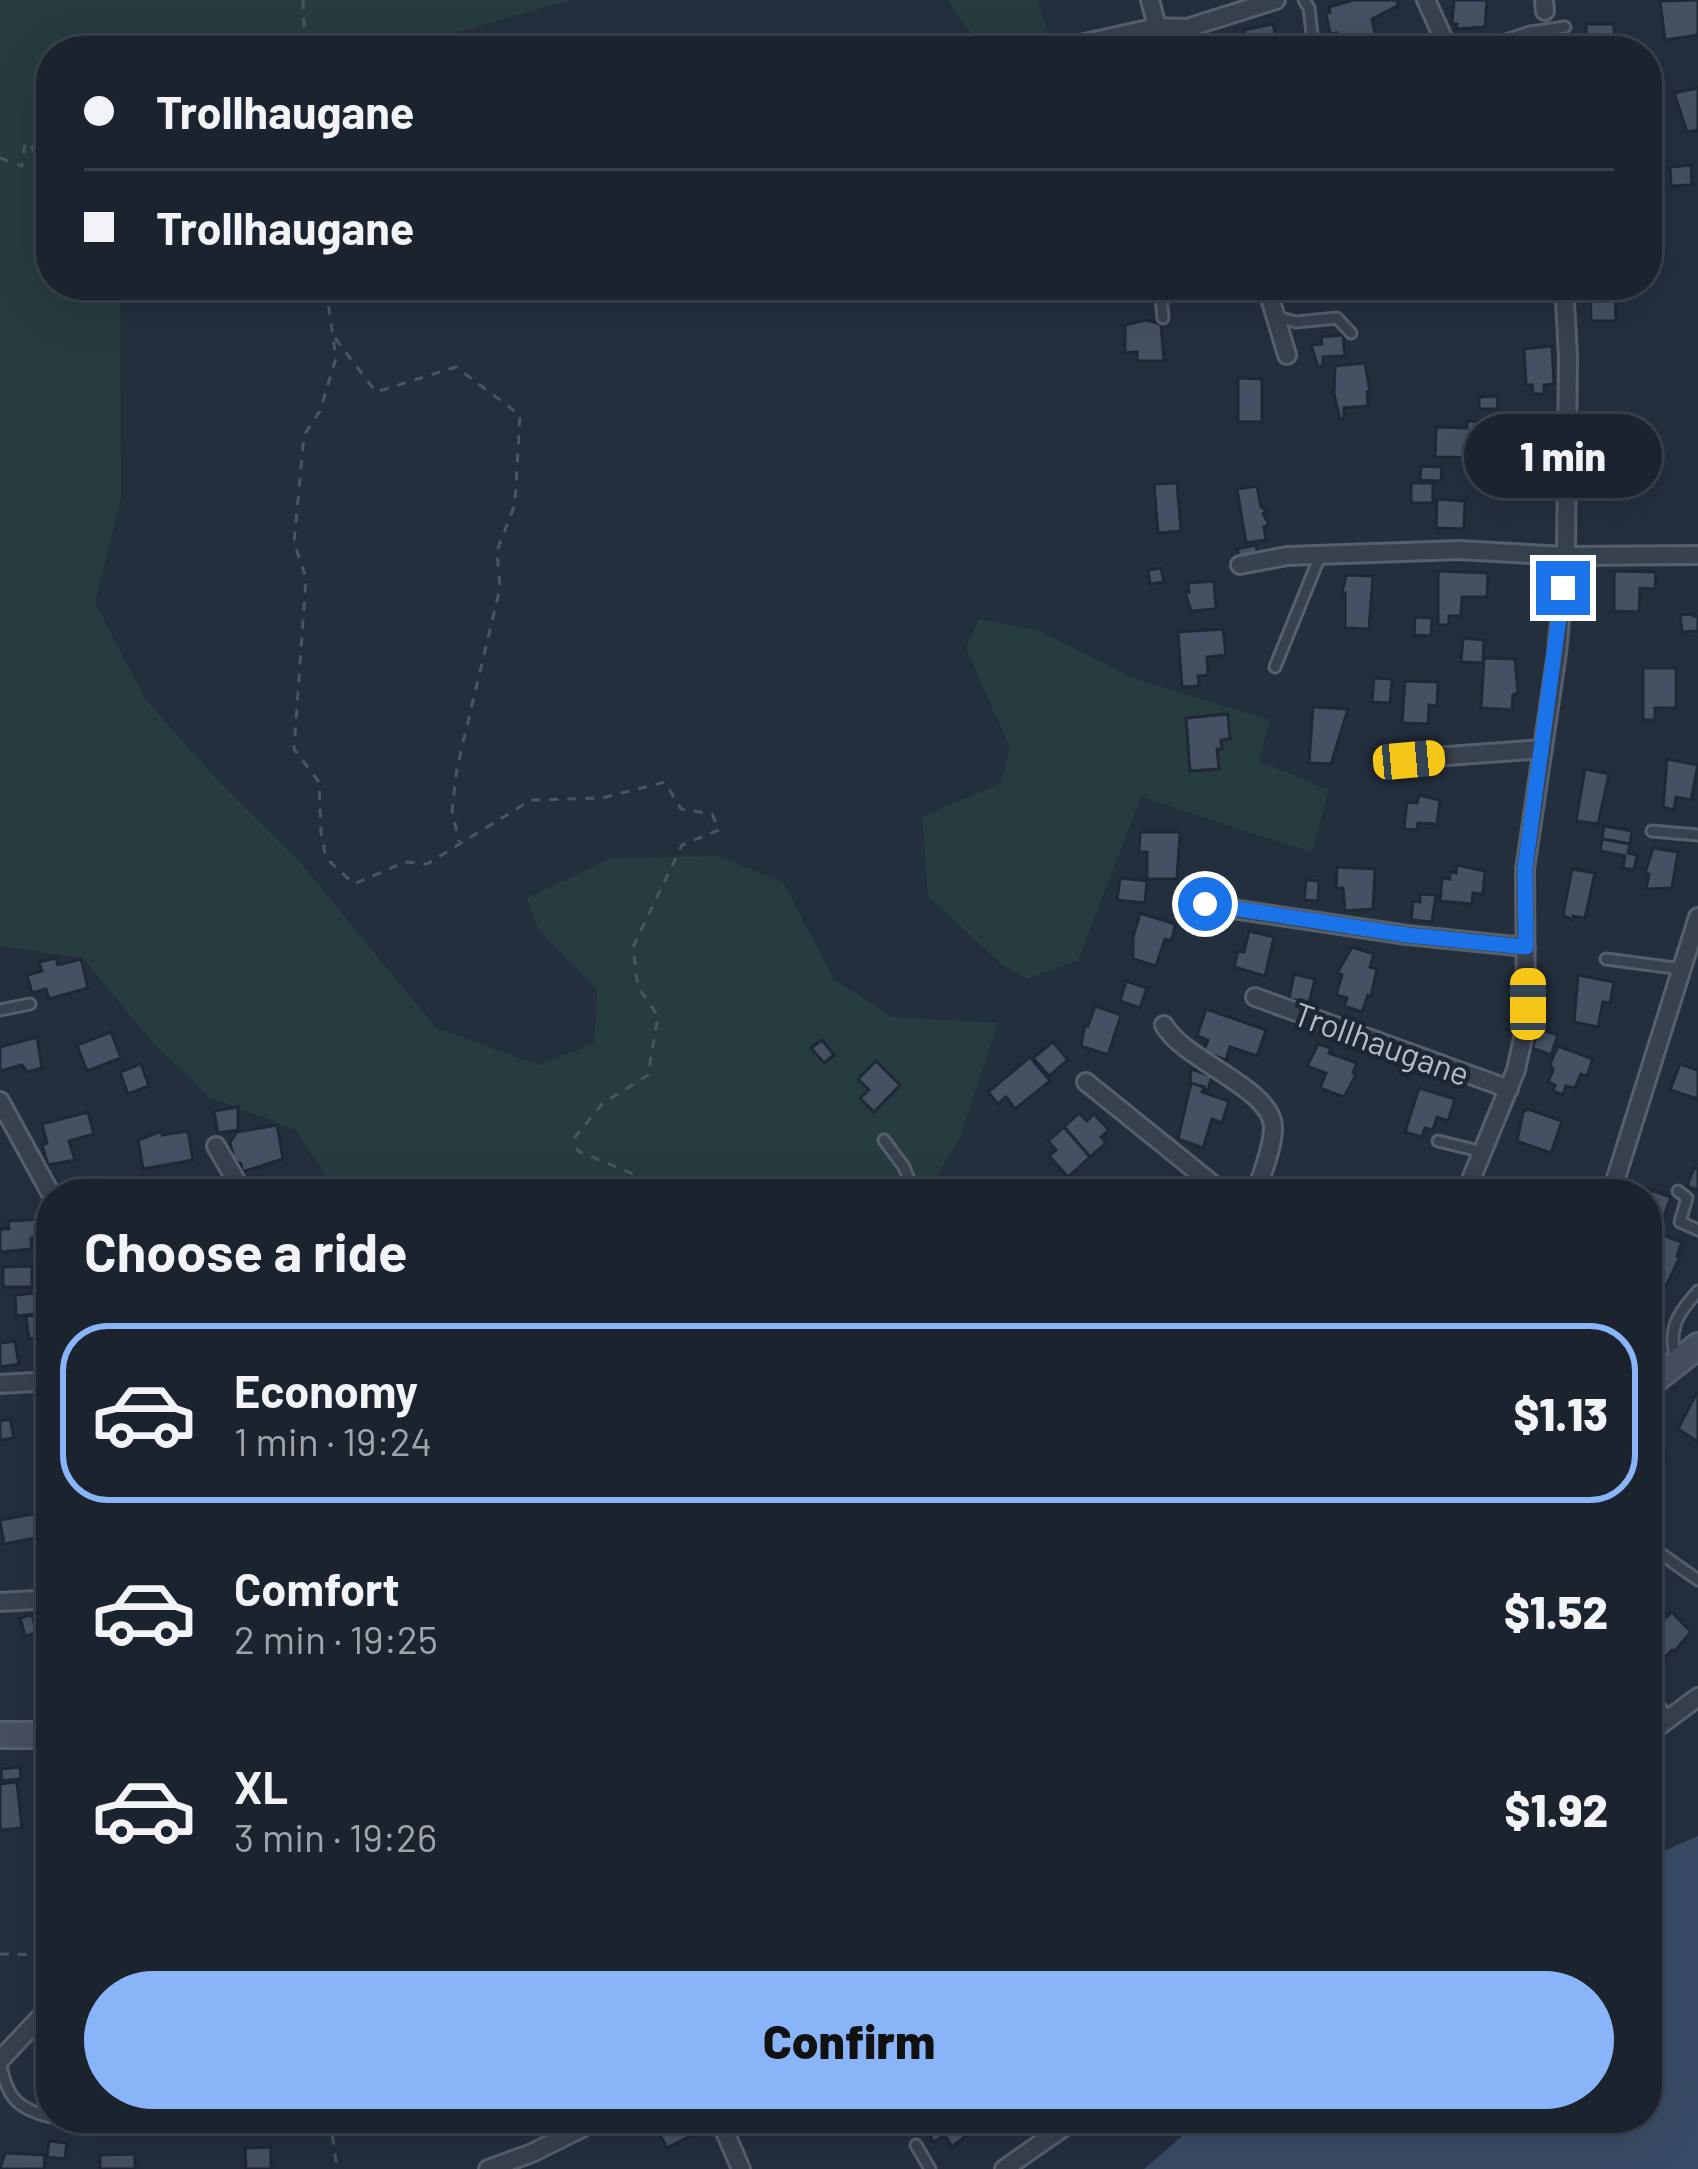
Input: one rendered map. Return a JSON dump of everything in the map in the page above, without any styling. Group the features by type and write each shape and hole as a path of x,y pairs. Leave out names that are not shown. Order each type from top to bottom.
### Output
{"main road":[{"path":"1662,1375 1698,1346"},
{"path":"0,1736 36,1735"}],"street":[{"path":"1150,0 1157,27"},
{"path":"1116,36 1157,27 1187,28 1276,0"},
{"path":"1426,0 1442,36"},
{"path":"1187,28 1189,36"},
{"path":"1271,300 1287,356"},
{"name":"Trollhaugane","path":"1472,1179 1509,1089 1526,1024 1525,868 1567,556 1565,300"},
{"path":"1240,565 1287,556 1459,550 1567,556 1698,555"},
{"path":"1392,760 1543,749"},
{"path":"1205,904 1407,935 1526,947"},
{"path":"1616,1179 1698,917"},
{"name":"Trollhaugane","path":"1256,997 1509,1089"},
{"path":"1164,1025 1183,1049 1232,1080 1268,1112 1273,1130 1260,1179"},
{"path":"1086,1082 1206,1179"},
{"path":"0,1101 43,1179"},
{"path":"216,1146 235,1179"},
{"path":"0,1384 36,1382"},
{"path":"0,1602 36,1600"},
{"path":"1662,1724 1698,1697"},
{"path":"0,2060 36,2022"},
{"path":"488,2169 572,2133"},
{"path":"725,2133 741,2169"},
{"path":"1004,2169 1056,2133"}],"lane":[{"path":"1304,0 1312,36"},
{"path":"1519,36 1565,27"},
{"path":"1161,300 1163,318"},
{"path":"1277,316 1296,322 1337,318 1351,333"},
{"path":"1275,667 1320,556"},
{"path":"1652,831 1698,835"},
{"path":"1606,959 1682,969"},
{"path":"0,1010 30,1004"},
{"path":"884,1140 909,1179"},
{"path":"1438,1141 1483,1153"},
{"path":"1678,1191 1687,1198 1679,1222 1698,1230"},
{"path":"1678,1364 1671,1343 1675,1319 1698,1291"},
{"path":"1662,1555 1698,1580"},
{"path":"1662,1710 1670,1718"},
{"path":"0,2060 7,2090 17,2106 36,2112"},
{"path":"916,2145 930,2169"}],"path":[{"path":"303,0 304,36"},
{"path":"0,158 22,166 25,143 31,143 36,158"},
{"path":"330,300 336,358 320,411 304,435 293,542 306,578 294,749 319,782 326,858 354,884 405,862 427,864 531,800 602,798 665,782 680,809 712,814 719,830 682,845 633,947 638,987 658,1016 648,1075 602,1104 575,1137 578,1151 645,1179"},
{"path":"332,334 376,392 456,367 520,415 515,504 497,550 500,589 457,768 452,810 459,844"},
{"path":"0,1954 36,1955"},
{"path":"332,2133 338,2169"}],"green space":[{"path":"0,0 570,0 444,36 36,36 36,300 120,300 121,499 95,603 146,700 299,861 436,1028 539,1065 594,1043 597,990 538,929 527,898 611,858 719,856 784,883 834,980 893,1017 998,1023 959,1140 934,1179 327,1179 296,1130 209,1097 153,1043 83,958 0,946"},
{"path":"948,0 1037,0 1050,36 974,36"},
{"path":"979,619 1040,631 1132,678 1270,720 1259,761 1329,790 1312,852 1141,797 1078,960 1027,979 1001,964 928,896 922,817 1001,783 1010,748 966,648"}],"water":[{"path":"1698,1836 1698,2169 1144,2169 1188,2133 1662,2133 1662,1852"}],"building":[{"path":"1353,0 1396,0 1399,5 1372,19 1376,36 1330,34 1329,7"},
{"path":"1454,0 1487,0 1485,27 1456,29 1457,24 1452,24"},
{"path":"1698,0 1698,35 1665,40 1660,1"},
{"path":"1273,24 1276,36 1245,36 1244,30"},
{"path":"1586,24 1614,24 1614,36 1586,36"},
{"path":"1698,88 1698,130 1687,132 1674,93"},
{"path":"1691,165 1692,185 1671,186 1670,167"},
{"path":"1590,300 1615,300 1616,321 1591,321"},
{"path":"1146,320 1161,324 1164,361 1137,361 1137,352 1125,353 1125,325"},
{"path":"1343,335 1345,356 1323,357 1323,366 1318,367 1311,345 1322,344 1321,337"},
{"path":"1552,346 1554,384 1544,385 1544,394 1533,394 1532,385 1526,385 1524,349"},
{"path":"1365,363 1368,406 1344,408 1344,419 1340,419 1334,394 1335,366"},
{"path":"1238,378 1262,379 1262,422 1238,422"},
{"path":"1497,396 1498,409 1479,409 1479,397"},
{"path":"1467,421 1481,422 1479,458 1435,457 1436,427 1467,428"},
{"path":"1421,466 1442,467 1441,481 1420,480"},
{"path":"1177,483 1181,531 1158,533 1154,484"},
{"path":"1411,483 1433,483 1433,503 1411,503"},
{"path":"1257,486 1261,507 1267,511 1263,514 1269,524 1264,527 1266,540 1246,543 1237,489"},
{"path":"1437,499 1465,501 1464,529 1436,528"},
{"path":"1256,545 1258,557 1240,560 1237,549"},
{"path":"1161,568 1164,582 1150,584 1148,570"},
{"path":"1438,571 1488,573 1487,597 1462,597 1461,616 1449,616 1449,625 1438,625"},
{"path":"1614,571 1656,572 1655,589 1640,588 1639,612 1614,611"},
{"path":"1346,575 1373,576 1369,629 1345,628 1342,593"},
{"path":"1214,581 1216,609 1191,611 1185,592 1189,592 1188,583"},
{"path":"1680,615 1698,617 1698,631 1682,632"},
{"path":"1415,617 1432,618 1431,636 1414,635"},
{"path":"1223,629 1226,655 1207,657 1208,675 1198,676 1199,686 1182,687 1178,632"},
{"path":"1463,638 1484,640 1483,663 1461,662"},
{"path":"1484,658 1515,659 1518,693 1513,695 1512,710 1481,708"},
{"path":"1643,668 1676,668 1676,708 1655,708 1655,720 1643,720"},
{"path":"1374,678 1392,679 1390,703 1372,702"},
{"path":"1405,681 1438,682 1437,706 1429,705 1428,724 1402,723"},
{"path":"1313,707 1348,709 1331,764 1309,763"},
{"path":"1228,714 1230,739 1221,740 1222,749 1217,749 1219,769 1190,771 1186,718"},
{"path":"1667,759 1698,765 1691,800 1676,797 1674,810 1663,807"},
{"path":"1585,769 1609,774 1598,824 1576,821"},
{"path":"1419,795 1440,800 1437,824 1418,823 1417,830 1404,829 1407,802 1417,803"},
{"path":"1604,826 1632,831 1630,844 1602,839"},
{"path":"1140,832 1180,832 1177,879 1147,879 1147,852 1139,852"},
{"path":"1602,839 1630,844 1628,853 1637,855 1634,870 1623,868 1625,856 1600,851"},
{"path":"1653,848 1678,852 1672,888 1646,889 1649,874 1645,873"},
{"path":"1457,865 1485,871 1483,894 1473,893 1472,904 1440,901 1442,878 1450,879"},
{"path":"1337,867 1375,869 1373,909 1345,911 1343,888 1336,888"},
{"path":"1572,869 1595,873 1585,918 1573,916 1573,920 1563,915"},
{"path":"1120,878 1147,881 1145,903 1117,900"},
{"path":"1306,880 1319,881 1318,901 1304,900"},
{"path":"1420,894 1436,895 1432,922 1411,920 1413,901 1420,902"},
{"path":"1140,913 1175,924 1156,966 1133,959"},
{"path":"1249,931 1274,937 1265,976 1234,967"},
{"path":"1352,947 1374,954 1370,967 1377,969 1362,1012 1344,1006 1347,998 1336,995 1342,975 1337,973"},
{"path":"56,958 58,965 81,959 88,988 49,999 46,989 32,993 27,975 42,971 39,962"},
{"path":"1294,974 1315,979 1309,1003 1289,999"},
{"path":"1578,975 1614,982 1610,1003 1603,1002 1598,1027 1574,1022"},
{"path":"1126,981 1147,988 1140,1008 1120,1001"},
{"path":"1095,1006 1121,1015 1108,1055 1081,1046"},
{"path":"1206,1009 1266,1030 1257,1056 1230,1047 1226,1060 1203,1052 1208,1040 1197,1036"},
{"path":"1539,1029 1558,1035 1551,1055 1532,1048"},
{"path":"111,1032 121,1058 87,1071 77,1045"},
{"path":"37,1037 42,1068 27,1072 22,1065 0,1071 0,1047"},
{"path":"822,1040 834,1055 824,1063 811,1048"},
{"path":"1053,1042 1068,1060 1049,1076 1033,1058"},
{"path":"1318,1044 1357,1063 1344,1097 1320,1088 1326,1073 1307,1066"},
{"path":"1558,1046 1593,1059 1587,1076 1581,1074 1575,1088 1566,1086 1563,1095 1548,1082"},
{"path":"1030,1057 1050,1081 1015,1109 1006,1097 998,1104 988,1092"},
{"path":"876,1061 900,1085 874,1112 860,1098 869,1090 858,1079"},
{"path":"141,1064 149,1086 128,1094 120,1072"},
{"path":"1680,1064 1698,1070 1698,1099 1670,1090"},
{"path":"1191,1069 1212,1076 1208,1090 1190,1084"},
{"path":"1191,1083 1229,1101 1222,1123 1212,1119 1203,1148 1178,1139"},
{"path":"1419,1088 1455,1099 1448,1121 1437,1117 1433,1130 1425,1128 1422,1137 1405,1132"},
{"path":"238,1107 238,1130 218,1133 214,1111"},
{"path":"1528,1109 1562,1121 1551,1153 1517,1141 1523,1112"},
{"path":"88,1112 94,1134 69,1141 75,1160 48,1165 42,1124"},
{"path":"1079,1113 1087,1121 1094,1114 1109,1130 1101,1137 1106,1143 1090,1157 1064,1127"},
{"path":"277,1125 283,1159 242,1172 230,1142 237,1132"},
{"path":"1064,1127 1090,1157 1068,1177 1049,1156 1056,1150 1048,1141"},
{"path":"162,1131 162,1135 188,1131 193,1160 143,1169 138,1140"},
{"path":"1694,1168 1698,1169 1698,1190 1687,1186"},
{"path":"1662,1194 1671,1197 1662,1222"},
{"path":"36,1219 32,1249 0,1252 0,1229 9,1229 8,1221"},
{"path":"1662,1235 1682,1242 1666,1286 1662,1284"},
{"path":"32,1266 32,1287 3,1287 3,1267"},
{"path":"35,1293 36,1314 16,1316 15,1295"},
{"path":"36,1315 36,1338 29,1339 26,1316"},
{"path":"15,1341 19,1364 0,1367 0,1343"},
{"path":"1698,1396 1698,1442 1678,1429"},
{"path":"10,1419 14,1438 0,1440 0,1421"},
{"path":"36,1513 36,1538 4,1544 0,1520"},
{"path":"1672,1612 1691,1632 1664,1658 1662,1617"},
{"path":"32,1615 36,1633 25,1636 20,1618"},
{"path":"20,1767 21,1779 2,1781 1,1769"},
{"path":"17,1782 22,1828 0,1830 0,1784"},
{"path":"659,2133 691,2133 692,2135 667,2148"},
{"path":"928,2133 970,2133 952,2147 945,2135 934,2142"},
{"path":"49,2141 67,2143 65,2159 47,2157"},
{"path":"271,2147 271,2169 246,2169 245,2148"},
{"path":"5,2153 45,2155 44,2169 0,2169"},
{"path":"135,2154 135,2169 100,2169 100,2155"}],"route":[{"path":"1205,904 1407,935 1526,947 1525,868 1563,588"}]}
